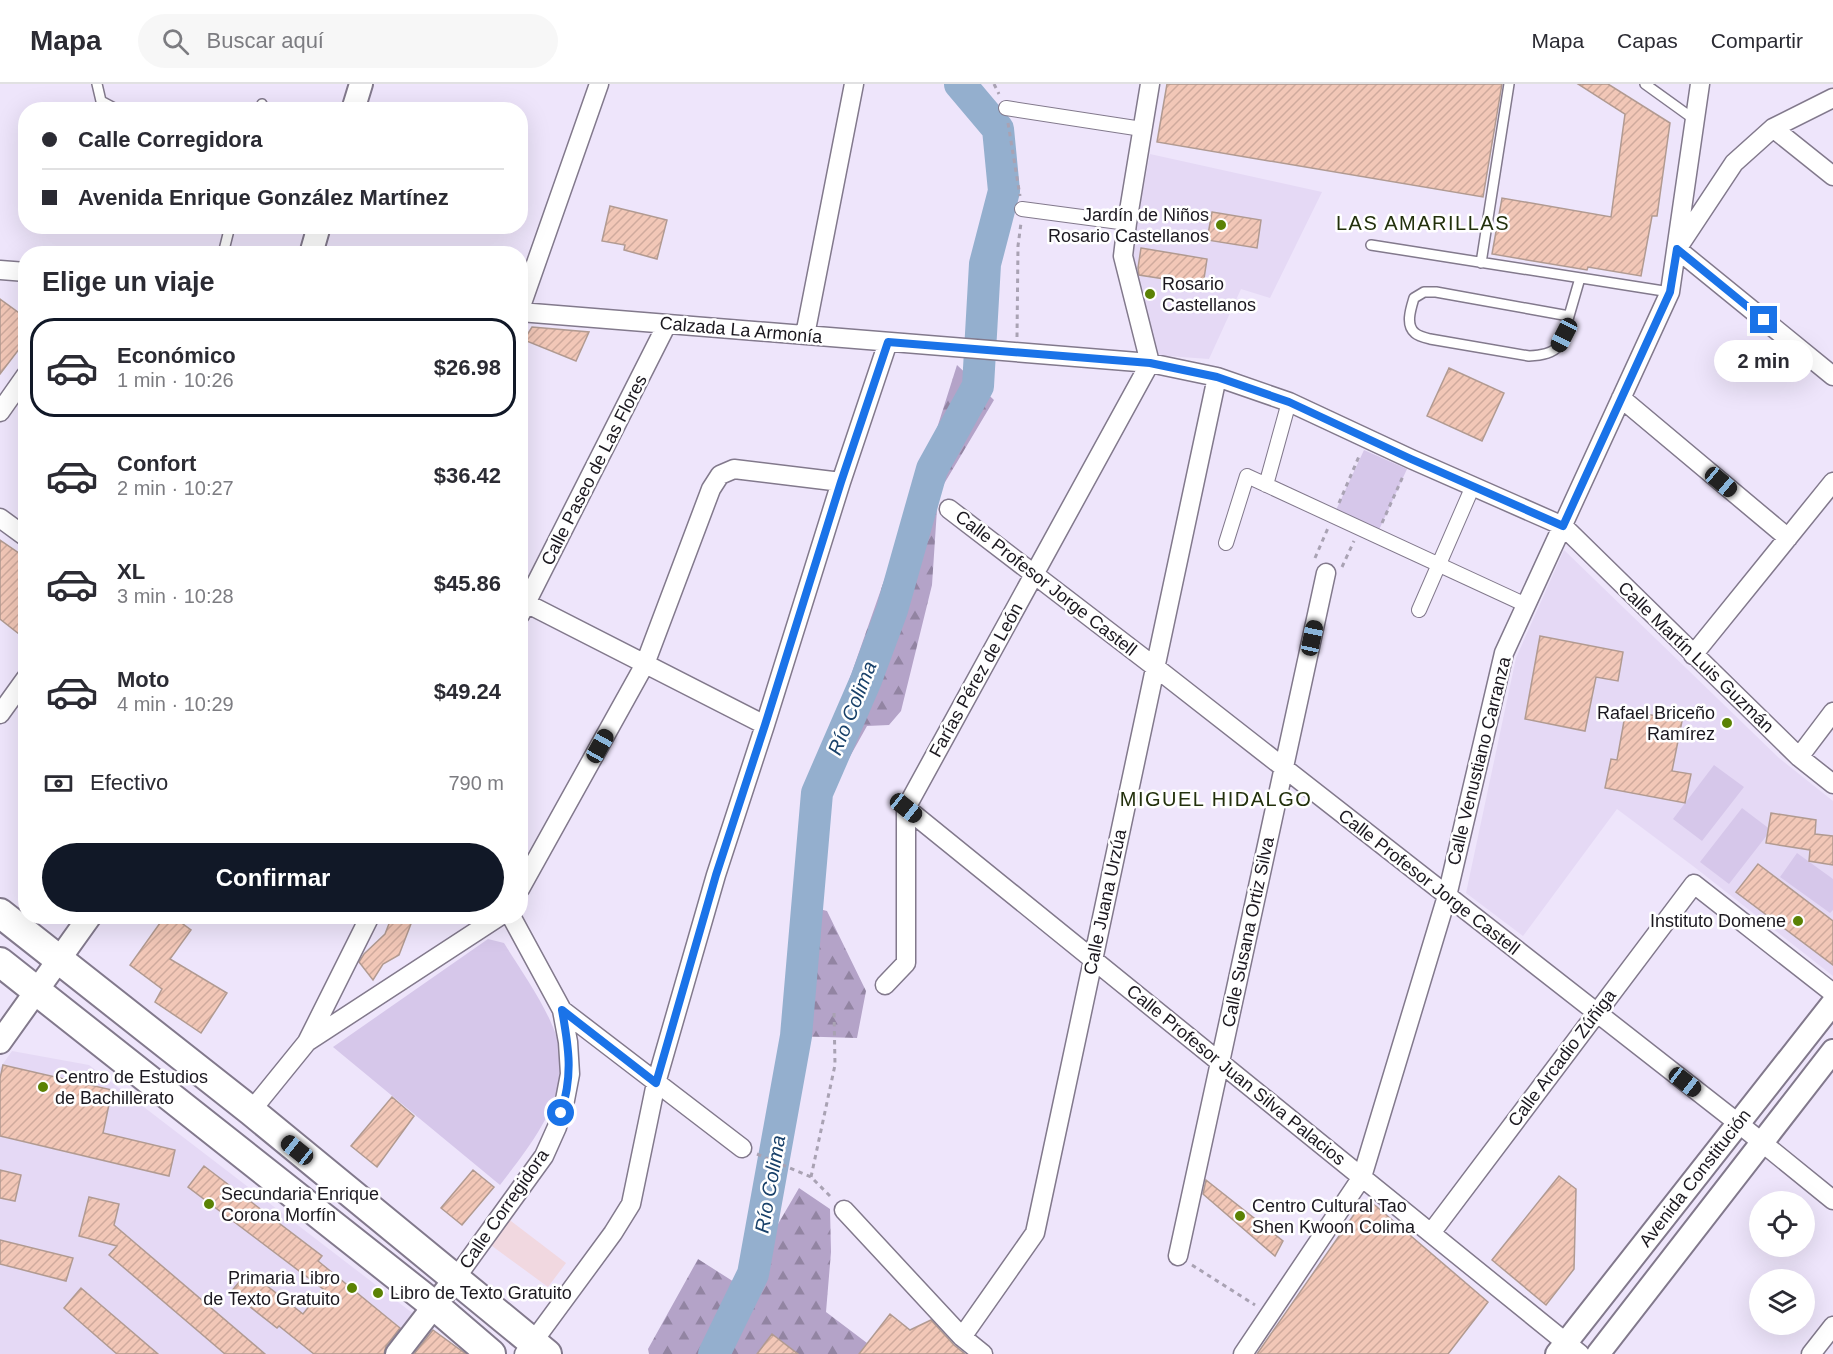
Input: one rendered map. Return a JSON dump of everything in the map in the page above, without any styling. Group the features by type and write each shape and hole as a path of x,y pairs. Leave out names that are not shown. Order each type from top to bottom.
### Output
{"main road":[{"path":"0,913 251,1111 455,1280 535,1350"},
{"path":"0,962 435,1306 491,1354"}],"street":[{"path":"355,102 361,84"},
{"path":"528,287 599,84"},
{"path":"805,335 854,84"},
{"path":"1150,84 1123,256 1150,363 1217,377 1289,402 1563,526"},
{"name":"Calle Venustiano Carranza","path":"1243,1354 1362,1177 1447,896 1504,654 1670,292 1700,84"},
{"path":"1833,98 1773,128 1734,163 1677,249 1833,376"},
{"path":"1006,108 1142,129"},
{"path":"1773,128 1833,176"},
{"path":"1022,209 1127,223"},
{"path":"0,270 18,271"},
{"name":"Calzada La Armonía","path":"528,311 1150,363"},
{"name":"Calle Paseo de Las Flores","path":"528,596 667,324"},
{"path":"535,1350 631,1204 656,1083 716,875 888,342"},
{"name":"Farías Pérez de León","path":"906,808 1150,363"},
{"name":"Calle Juana Urzúa","path":"962,1336 1035,1233 1217,377"},
{"path":"0,412 18,386"},
{"path":"1621,398 1788,538"},
{"path":"1266,485 1289,402"},
{"path":"528,875 645,664 711,489 720,475 734,470 841,482"},
{"path":"1226,543 1247,476 1526,605"},
{"path":"1693,655 1833,482"},
{"path":"1419,610 1473,486"},
{"name":"Calle Profesor Jorge Castell","path":"949,509 1155,667 1738,1123 1833,1200"},
{"path":"0,518 18,531"},
{"name":"Calle Martín Luis Guzmán","path":"1563,526 1799,757 1833,784"},
{"name":"Calle Susana Ortiz Silva","path":"1178,1256 1326,573"},
{"path":"528,608 765,725"},
{"path":"0,714 18,689"},
{"path":"1799,757 1833,712"},
{"path":"885,985 906,963 906,808"},
{"name":"Calle Profesor Juan Silva Palacios","path":"906,808 1431,1233 1568,1350"},
{"name":"Calle Arcadio Zúñiga","path":"1431,1233 1694,884 1833,993"},
{"path":"0,1042 85,924"},
{"path":"251,1111 307,1042 366,924"},
{"path":"307,1042 488,924"},
{"path":"515,924 562,1010 742,1148"},
{"name":"Avenida Constitución","path":"1568,1350 1738,1123 1833,1003"},
{"name":"Calle Corregidora","path":"397,1354 455,1280 544,1156 557,1127 570,1074 568,1042 562,1010"},
{"name":"Avenida Constitución","path":"1598,1354 1833,1051"},
{"path":"844,1210 962,1336 983,1354"},
{"path":"1811,1354 1833,1326"}],"lane":[{"path":"97,84 103,102"},
{"path":"1481,262 1509,84"},
{"path":"1645,84 1695,120"},
{"path":"1371,245 1670,292"},
{"path":"1569,316 1436,292 1424,292 1414,298 1409,315 1410,326 1414,333 1430,339 1529,356 1543,356 1558,349 1564,335 1580,278"}],"path":[{"path":"1376,536 1411,459"},
{"path":"811,1177 835,1065 834,1011"},
{"path":"742,1148 811,1177 844,1210"},
{"path":"1178,1256 1270,1314"}],"shaded area":[{"name":"Jardín de Niños Rosario Castellanos","path":"1150,154 1322,192 1270,298 1241,289 1209,359 1154,355 1130,258"},
{"path":"1364,450 1407,469 1379,530 1336,510"},
{"path":"1564,550 1779,758 1833,801 1833,976 1617,809 1523,936 1466,893 1516,658"},
{"path":"1714,765 1744,787 1702,841 1673,819"},
{"path":"1742,808 1771,830 1729,884 1700,862"},
{"path":"1797,853 1833,879 1833,910 1830,913 1780,877"},
{"path":"488,939 504,943 530,984 547,1013 559,1043 562,1060 558,1088 546,1118 529,1146 500,1185 333,1047"},
{"path":"12,1051 89,1065 415,1315 384,1354 0,1354 0,1068"},
{"path":"507,1218 566,1263 548,1287 488,1243"}],"green space":[{"path":"957,365 994,400 938,494 932,585 901,711 889,725 867,726 843,769 818,769 932,444"},
{"path":"793,902 827,911 866,991 857,1038 790,1036 782,1026"},
{"path":"799,1188 830,1209 831,1252 826,1312 867,1343 859,1354 798,1354 773,1335 757,1354 649,1354 648,1349 698,1259 753,1294 778,1224"}],"building":[{"path":"1167,84 1502,84 1483,197 1157,142"},
{"path":"1578,84 1608,84 1670,123 1657,216 1652,216 1641,276 1588,267 1587,270 1492,254 1502,198 1611,217 1625,114"},
{"path":"610,206 667,220 657,259 624,250 625,245 602,241"},
{"path":"1212,212 1261,220 1257,248 1207,240"},
{"path":"1141,248 1207,259 1203,285 1139,275"},
{"path":"0,299 18,312 18,350 0,374"},
{"path":"532,327 589,332 576,361 528,342 528,334"},
{"path":"1449,368 1504,393 1482,441 1427,416"},
{"path":"0,540 18,552 18,633 0,619"},
{"path":"1540,636 1623,652 1618,681 1596,677 1585,731 1525,719"},
{"path":"1626,710 1682,721 1672,771 1691,774 1685,803 1605,788 1611,759 1617,760"},
{"path":"1771,813 1816,820 1815,834 1833,836 1833,865 1809,861 1810,850 1766,843"},
{"path":"1758,864 1833,921 1833,965 1736,892"},
{"path":"159,924 183,924 191,930 170,959 227,993 201,1033 155,1002 162,989 130,965"},
{"path":"389,924 411,924 399,955 383,964 373,980 359,962 385,934"},
{"path":"3,1065 112,1090 103,1133 175,1150 169,1176 0,1136 0,1078"},
{"path":"392,1097 414,1116 377,1167 351,1146"},
{"path":"204,1166 322,1256 318,1261 400,1328 386,1346 384,1354 314,1354 231,1292 248,1271 303,1314 323,1289 188,1187"},
{"path":"0,1170 21,1175 15,1201 0,1198"},
{"path":"473,1170 494,1187 462,1225 441,1208"},
{"path":"1559,1176 1576,1189 1574,1269 1546,1305 1492,1260"},
{"name":"Centro Cultural Tao Shen Kwoon Colima","path":"1206,1180 1283,1241 1275,1256 1203,1194"},
{"path":"89,1197 119,1204 114,1225 265,1354 225,1354 109,1255 117,1246 79,1236"},
{"path":"1370,1201 1488,1302 1448,1354 1257,1354 1362,1203"},
{"path":"0,1240 73,1258 66,1281 0,1264"},
{"path":"81,1288 158,1354 117,1354 64,1308"},
{"path":"890,1314 910,1330 931,1320 965,1354 859,1354"},
{"path":"433,1330 466,1354 414,1354"},
{"path":"772,1334 798,1354 757,1354"}],"waterway":[{"name":"Río Colima","path":"714,1354 753,1274 796,1036 817,793 866,680 892,610 932,469 978,386 985,264 1004,191 998,129 960,84"}],"place":[{"name":"Jardín de Niños Rosario Castellanos","path":"1221,225"},
{"name":"Rosario Castellanos","path":"1150,294"},
{"name":"Rafael Briceño Ramírez","path":"1727,723"},
{"name":"Instituto Domene","path":"1798,921"},
{"name":"Centro de Estudios de Bachillerato","path":"43,1087"},
{"name":"Secundaria Enrique Corona Morfín","path":"209,1204"},
{"name":"Centro Cultural Tao Shen Kwoon Colima","path":"1240,1216"},
{"name":"Primaria Libro de Texto Gratuito","path":"352,1288"},
{"name":"Libro de Texto Gratuito","path":"378,1293"}],"district":[{"name":"LAS AMARILLAS","path":"1423,223"},
{"name":"MIGUEL HIDALGO","path":"1216,799"}],"route":[{"path":"561,1113 570,1074 568,1042 562,1010 656,1083 716,875 888,342 1150,363 1217,377 1289,402 1563,526 1670,292 1677,249 1764,320"}]}
